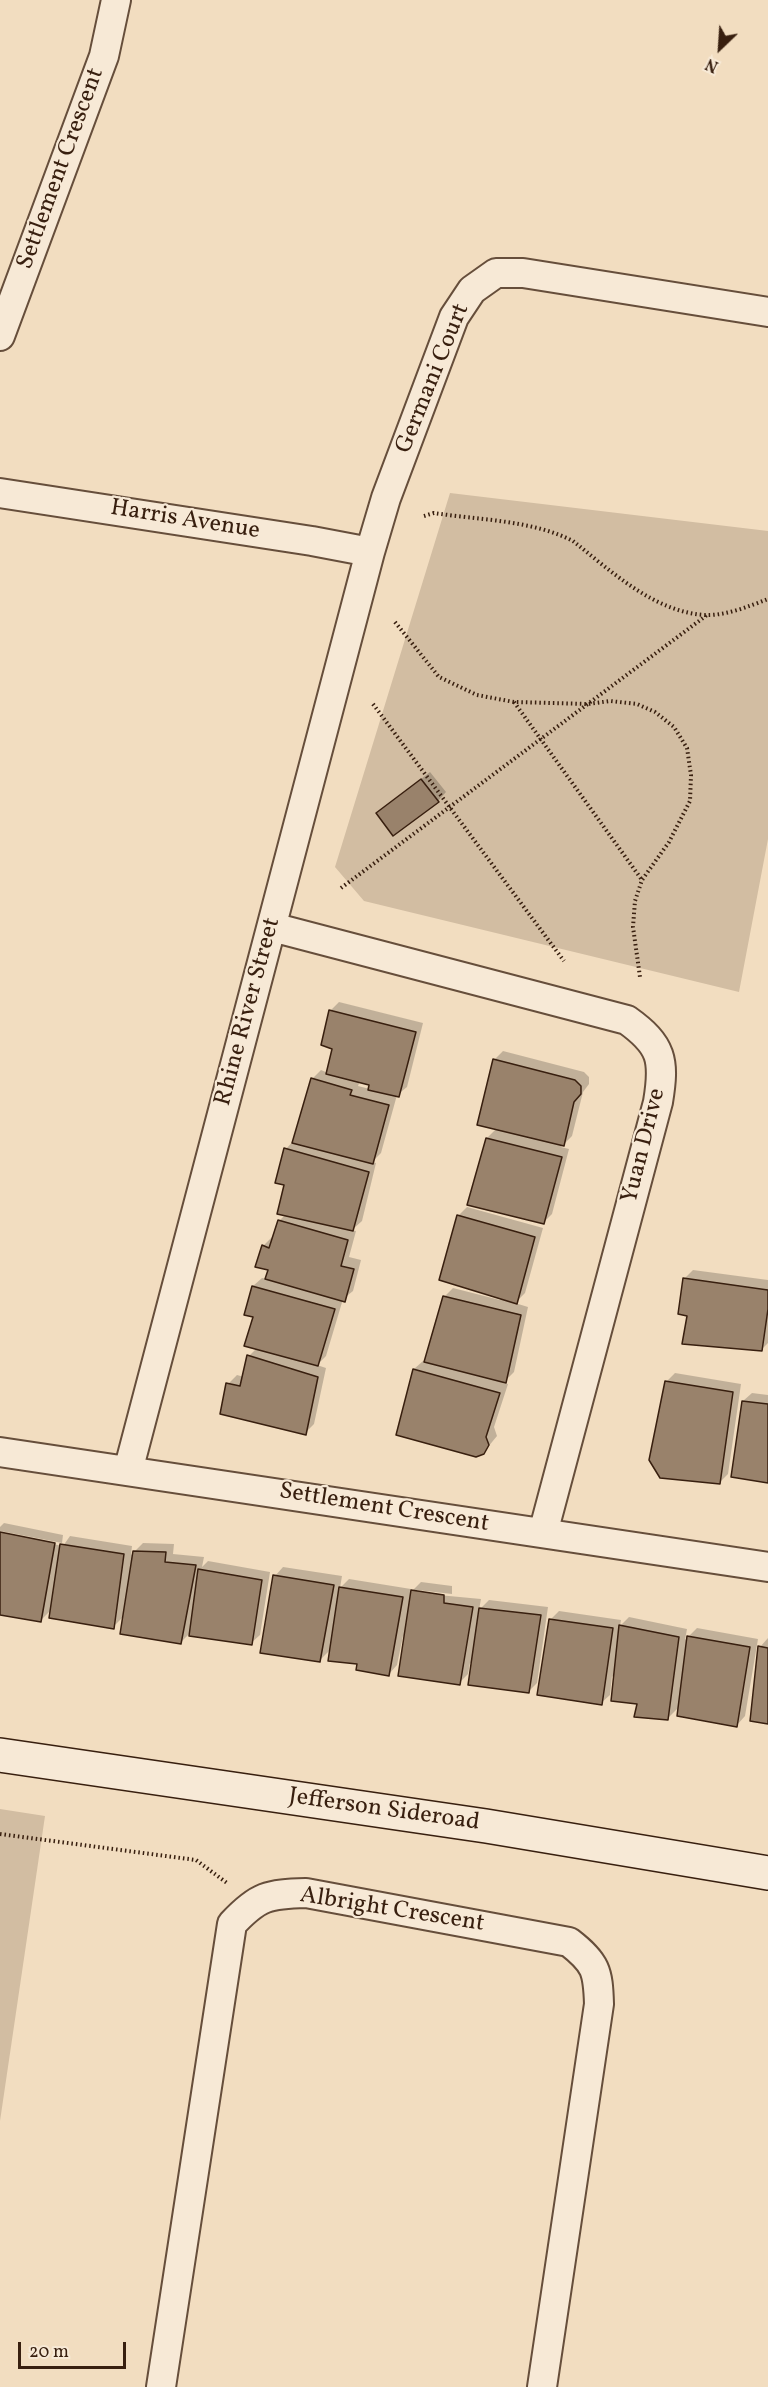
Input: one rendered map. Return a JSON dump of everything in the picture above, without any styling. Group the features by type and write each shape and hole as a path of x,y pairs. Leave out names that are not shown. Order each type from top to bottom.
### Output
{"street":[{"name":"Settlement Crescent","path":"0,336 104,56 116,0"},
{"name":"Germani Court","path":"370,552 386,498 454,317 472,290 496,273 523,273 768,312"},
{"name":"Harris Avenue","path":"0,493 370,552"},
{"name":"Rhine River Street","path":"128,1471 370,552"},
{"name":"Yuan Drive","path":"272,927 627,1020 648,1035 659,1054 662,1079 658,1102 543,1533"},
{"name":"Settlement Crescent","path":"0,1452 768,1567"},
{"name":"Jefferson Sideroad","path":"0,1755 486,1826 768,1872"},
{"name":"Albright Crescent","path":"161,2387 232,1924 250,1904 275,1894 306,1893 569,1942 588,1957 598,1977 599,2004 542,2387"}],"path":[{"path":"424,516 434,513 539,528 560,535 655,601 681,611 707,615 748,607 768,599"},
{"path":"340,888 707,615"},
{"path":"395,622 439,677 477,695 514,702 588,704 610,701 637,704 655,712 674,727 687,748 691,776 690,801 669,842 642,880 635,901 633,927 640,977"},
{"path":"514,702 642,880"},
{"path":"373,704 564,961"},
{"path":"0,1834 196,1860 227,1883"}],"shaded area":[{"path":"450,493 768,531 768,839 739,992 364,901 335,867"},
{"path":"0,1809 45,1816 0,2121"}],"building":[{"path":"421,779 439,802 393,836 376,813"},
{"path":"329,1010 416,1032 399,1097 368,1090 369,1085 326,1074 332,1049 321,1045"},
{"path":"493,1059 575,1080 581,1086 581,1094 574,1102 564,1146 477,1125"},
{"path":"311,1078 352,1090 350,1095 389,1105 373,1164 292,1143"},
{"path":"486,1138 562,1157 544,1224 467,1205"},
{"path":"284,1148 369,1172 353,1231 277,1214 284,1185 275,1183"},
{"path":"457,1215 535,1237 517,1304 439,1280"},
{"path":"278,1220 348,1240 341,1266 354,1269 345,1302 265,1279 268,1270 255,1267 262,1245 269,1248"},
{"path":"683,1278 768,1290 768,1309 762,1351 682,1344 687,1316 678,1314"},
{"path":"252,1286 335,1309 318,1366 244,1346 253,1317 244,1315"},
{"path":"443,1296 521,1315 506,1383 424,1362"},
{"path":"247,1355 318,1377 306,1435 220,1414 226,1383 240,1386"},
{"path":"413,1369 500,1393 486,1437 489,1445 484,1454 476,1457 396,1435"},
{"path":"665,1381 733,1392 720,1484 660,1478 649,1460"},
{"path":"742,1401 768,1404 768,1483 731,1477"},
{"path":"0,1532 55,1543 41,1622 0,1615"},
{"path":"60,1544 124,1554 114,1629 49,1618"},
{"path":"133,1551 166,1552 165,1562 196,1565 181,1644 120,1634"},
{"path":"198,1569 262,1580 252,1645 189,1636"},
{"path":"273,1575 334,1585 320,1662 260,1653"},
{"path":"339,1587 403,1597 389,1676 356,1670 357,1664 328,1661"},
{"path":"411,1590 444,1595 444,1603 473,1607 460,1685 398,1676"},
{"path":"479,1608 541,1615 529,1693 468,1685"},
{"path":"549,1619 613,1628 602,1705 537,1695"},
{"path":"619,1625 679,1637 668,1720 634,1717 637,1704 611,1701"},
{"path":"687,1636 750,1647 737,1727 677,1716"},
{"path":"758,1646 768,1648 768,1724 750,1721"}]}
